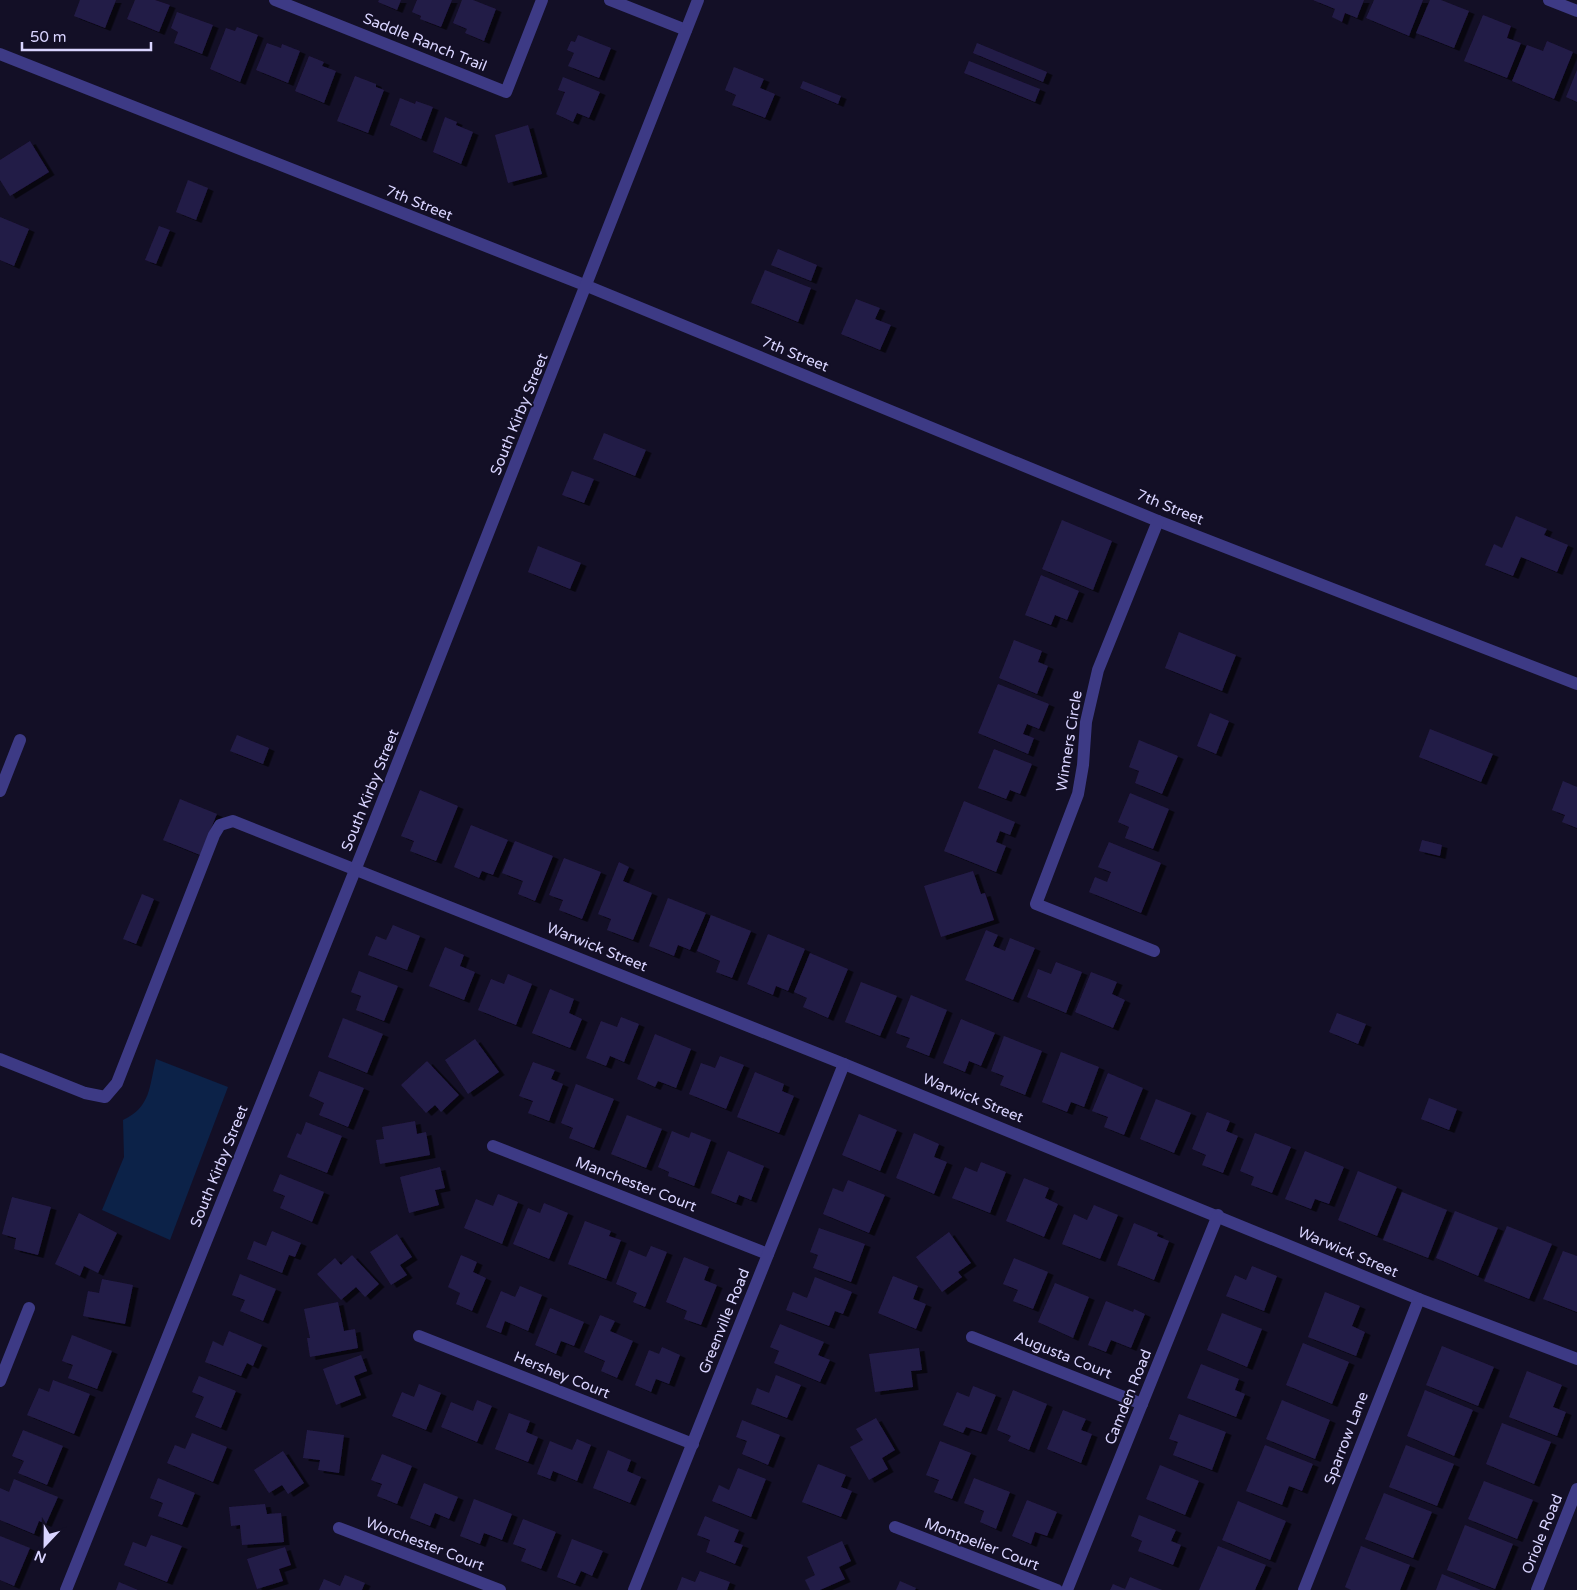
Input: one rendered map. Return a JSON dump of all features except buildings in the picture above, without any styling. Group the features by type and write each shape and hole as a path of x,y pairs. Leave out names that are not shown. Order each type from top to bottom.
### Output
{"street":[{"name":"Saddle Ranch Trail","path":"275,0 506,92 542,0"},
{"path":"610,0 686,30"},
{"name":"South Kirby Street","path":"66,1590 356,869 698,0"},
{"path":"1549,0 1577,11"},
{"name":"7th Street","path":"0,54 587,286 1158,520 1577,684"},
{"name":"Winners Circle","path":"1154,951 1036,904 1078,794 1083,766 1086,722 1098,670 1158,520"},
{"path":"0,792 20,740"},
{"name":"Warwick Street","path":"0,1059 85,1093 105,1097 117,1083 220,825 233,821 844,1064 1218,1215 1419,1299 1577,1359"},
{"name":"Greenville Road","path":"634,1590 844,1064"},
{"name":"Manchester Court","path":"493,1146 768,1254"},
{"name":"Camden Road","path":"1067,1590 1218,1215"},
{"name":"Sparrow Lane","path":"1304,1590 1419,1299"},
{"path":"0,1381 29,1308"},
{"name":"Hershey Court","path":"419,1336 692,1444"},
{"name":"Augusta Court","path":"972,1337 1142,1404"},
{"name":"Oriole Road","path":"1537,1590 1577,1489"},
{"name":"Montpelier Court","path":"895,1527 1056,1590"},
{"name":"Worchester Court","path":"339,1528 500,1590"}],"water":[{"path":"156,1059 228,1087 170,1240 102,1210 124,1157 123,1120 139,1109 144,1102 150,1087"}]}
